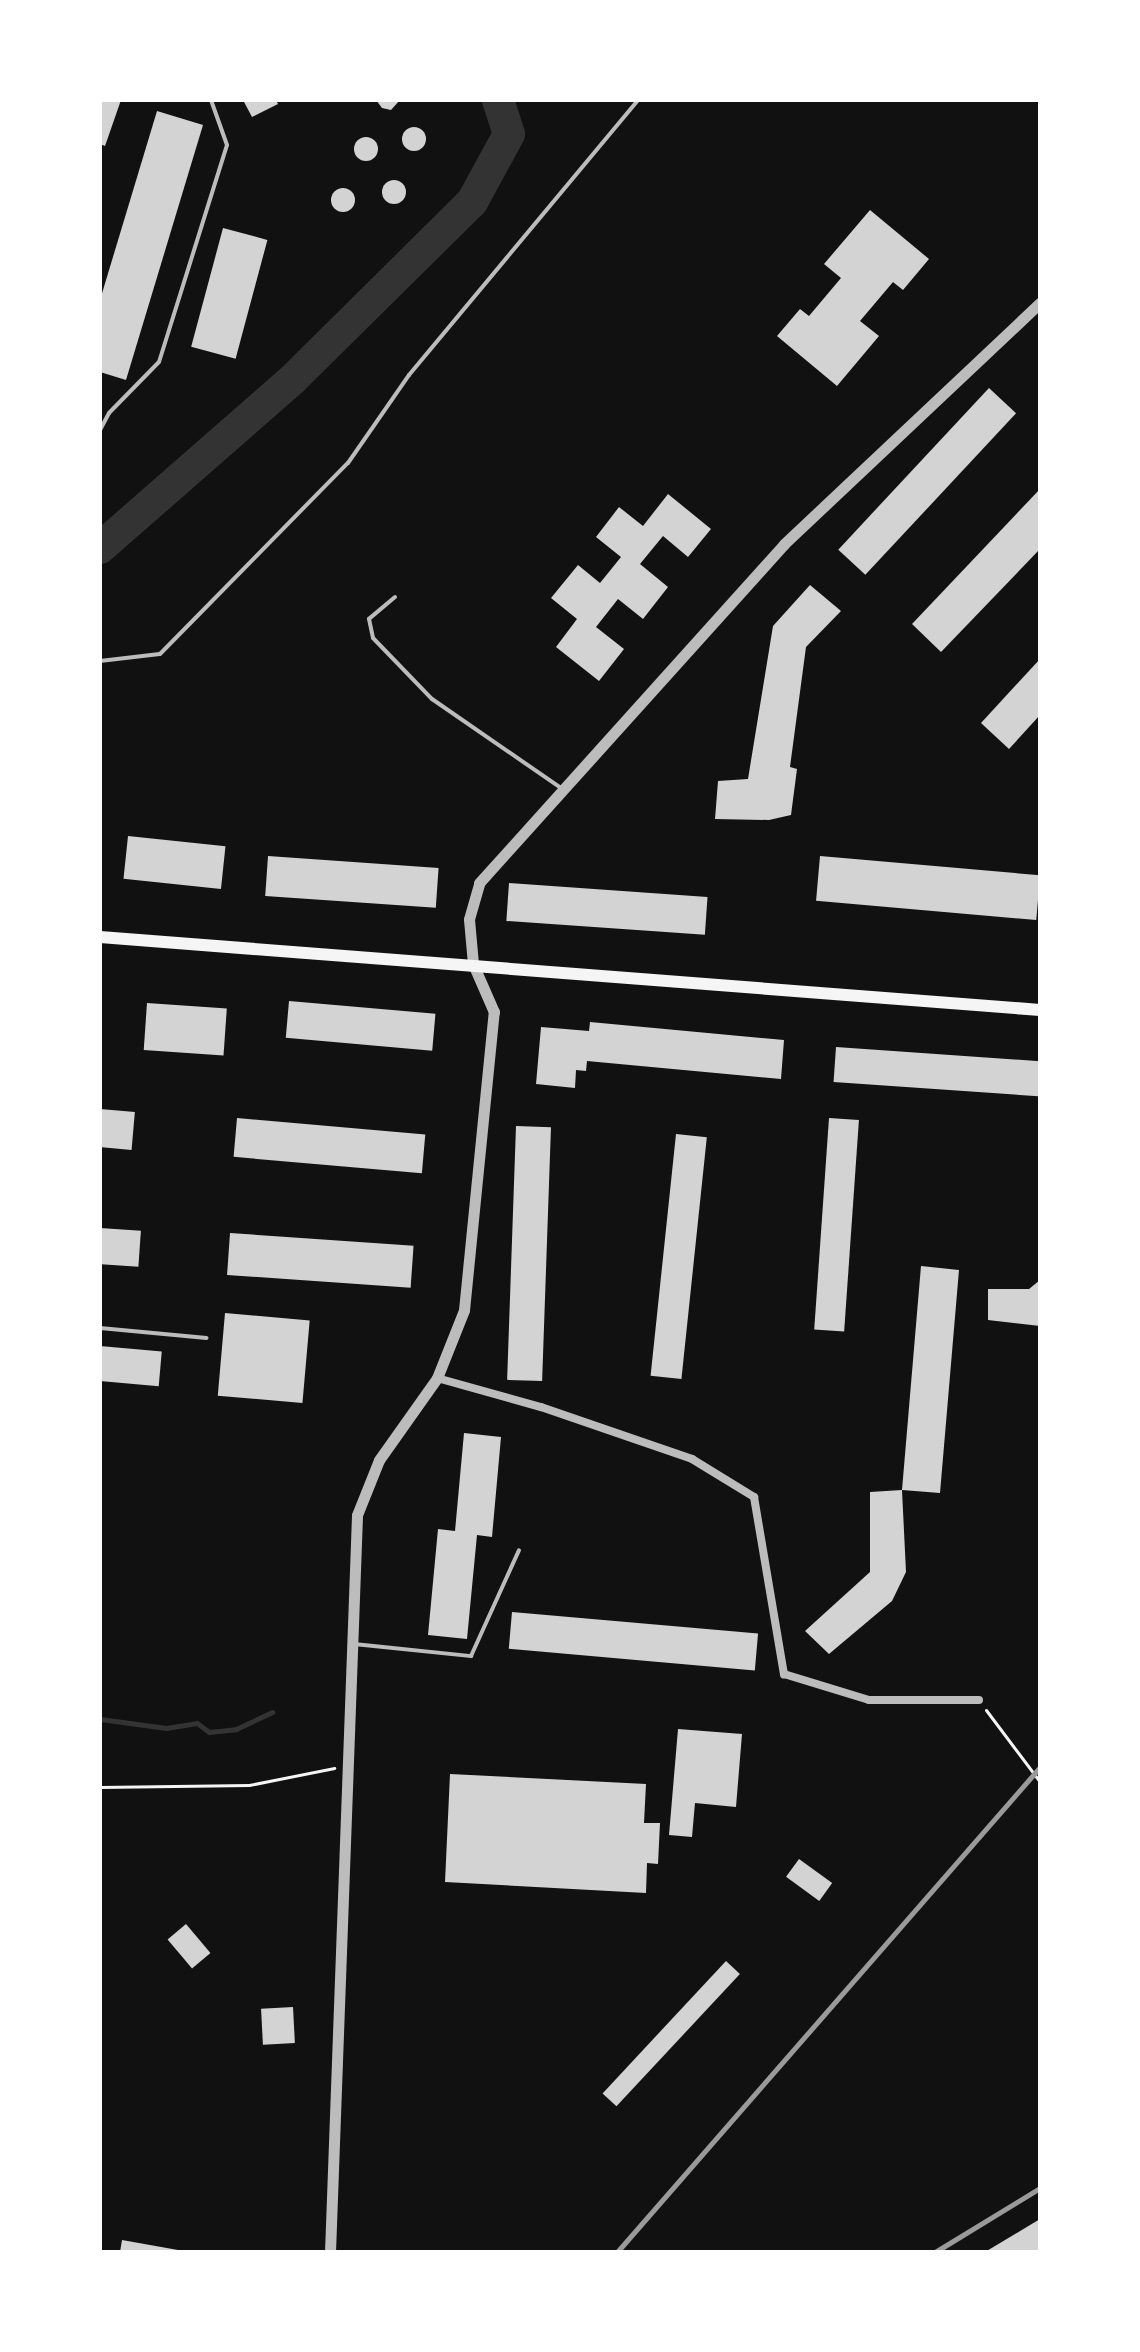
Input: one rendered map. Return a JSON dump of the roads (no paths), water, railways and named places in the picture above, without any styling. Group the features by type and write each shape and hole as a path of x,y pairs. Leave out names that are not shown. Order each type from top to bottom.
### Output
{"main road":[{"path":"100,937 1040,1010"}],"street":[{"path":"330,2252 357,1515 379,1460 437,1378 464,1310 494,1012 473,964 469,919 479,883 784,544 1040,303"},
{"path":"437,1378 541,1407 692,1459 754,1497 784,1674 869,1700 979,1700"}],"lane":[{"path":"100,430 109,413 159,362 227,145 211,100"},
{"path":"100,661 160,654 348,463 409,375 638,100"},
{"path":"395,597 369,619 373,638 432,699 563,789"},
{"path":"100,1328 207,1338"},
{"path":"352,1644 471,1656 519,1550"}],"waterway":[{"path":"100,548 293,379 472,202 509,134 498,100"},
{"path":"100,1719 166,1728 197,1723 209,1732 236,1729 272,1712"}],"railway":[{"path":"617,2252 1040,1767"},
{"path":"935,2252 1040,2188"}]}
